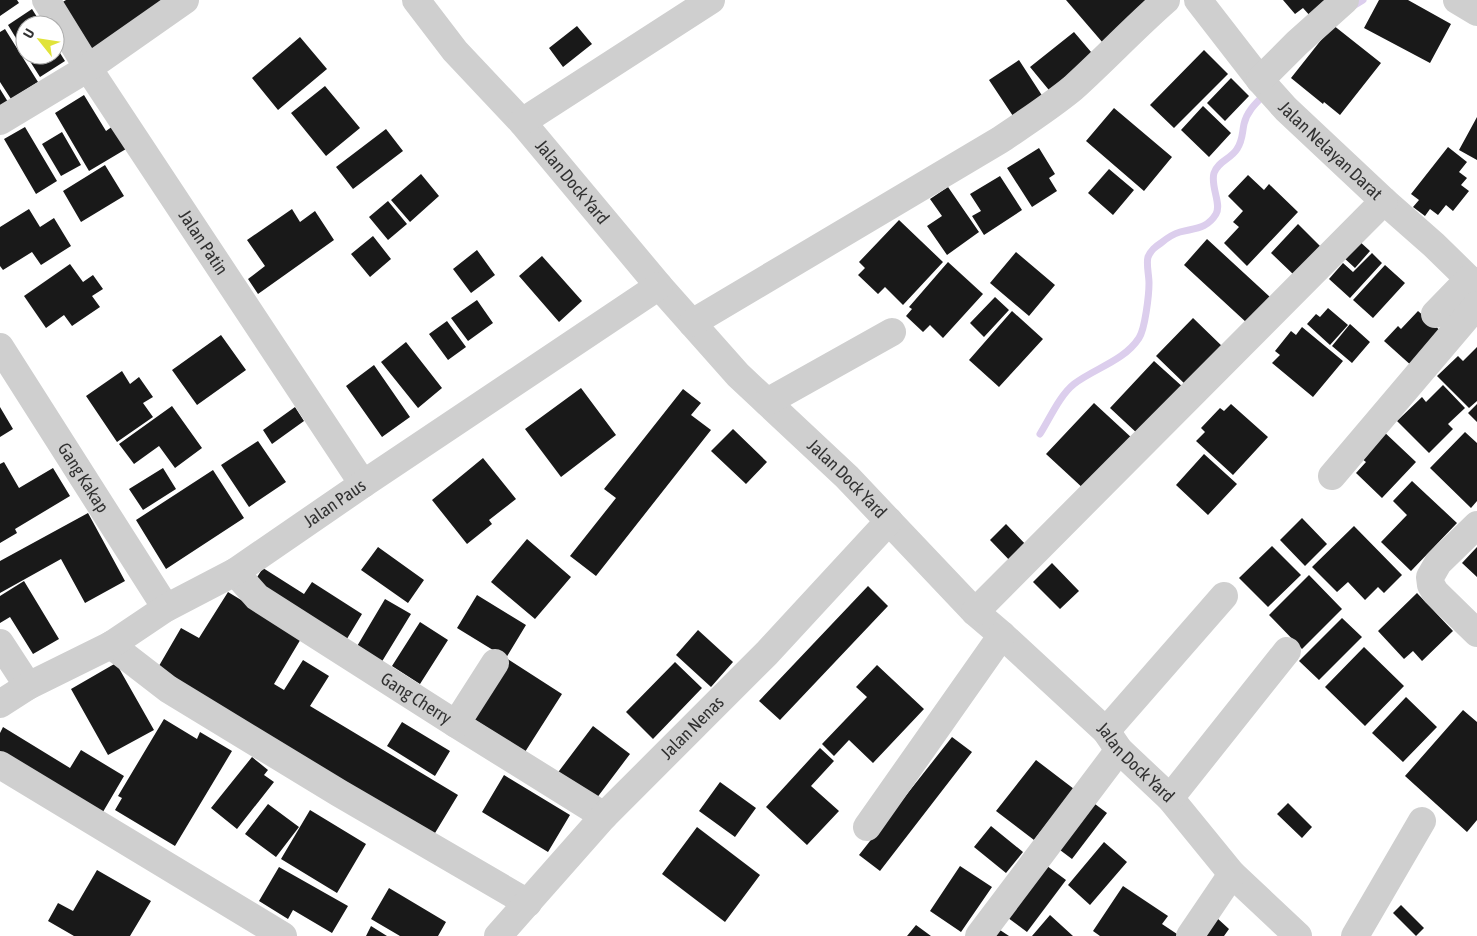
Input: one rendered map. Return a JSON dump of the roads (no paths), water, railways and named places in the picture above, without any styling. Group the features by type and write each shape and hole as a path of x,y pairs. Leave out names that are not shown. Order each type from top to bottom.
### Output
{"street":[{"name":"Jalan Patin","path":"46,0 88,68 363,484"},
{"path":"0,121 88,68 185,0"},
{"name":"Jalan Dock Yard","path":"416,0 455,51 522,122 659,286 738,375 847,477 975,612 1002,634 1113,740 1170,798 1232,874 1298,936"},
{"path":"522,122 711,0"},
{"path":"692,323 992,145 1034,117 1071,89 1166,0"},
{"name":"Jalan Nelayan Darat","path":"1198,0 1262,82 1286,109 1473,283"},
{"path":"1262,82 1297,43 1345,0"},
{"path":"1457,0 1477,12"},
{"path":"975,612 1384,201"},
{"path":"1435,314 1473,283"},
{"name":"Jalan Paus","path":"0,704 28,686 112,645 166,608 235,572 659,286"},
{"path":"1332,476 1477,305"},
{"path":"767,402 892,332"},
{"name":"Gang Kakap","path":"0,346 166,608"},
{"name":"Jalan Nenas","path":"498,936 604,816 768,652 889,521"},
{"path":"1477,525 1438,563 1430,577 1431,585 1435,592 1477,633"},
{"name":"Gang Cherry","path":"235,572 257,597 604,816"},
{"path":"979,936 1113,740 1224,596"},
{"path":"867,827 1002,634"},
{"path":"0,643 28,686"},
{"path":"112,645 168,688 339,792 528,903"},
{"path":"1170,798 1287,651"},
{"path":"456,724 495,663"},
{"path":"0,765 283,936"},
{"path":"1354,936 1422,821"},
{"path":"1190,936 1232,874"}],"waterway":[{"path":"1350,8 1363,0"},
{"path":"1040,434 1060,400 1074,384 1125,353 1139,338 1147,303 1149,283 1147,263 1149,255 1155,247 1172,235 1205,225 1216,214 1218,205 1213,183 1214,173 1218,166 1239,146 1247,115 1266,93"}]}
